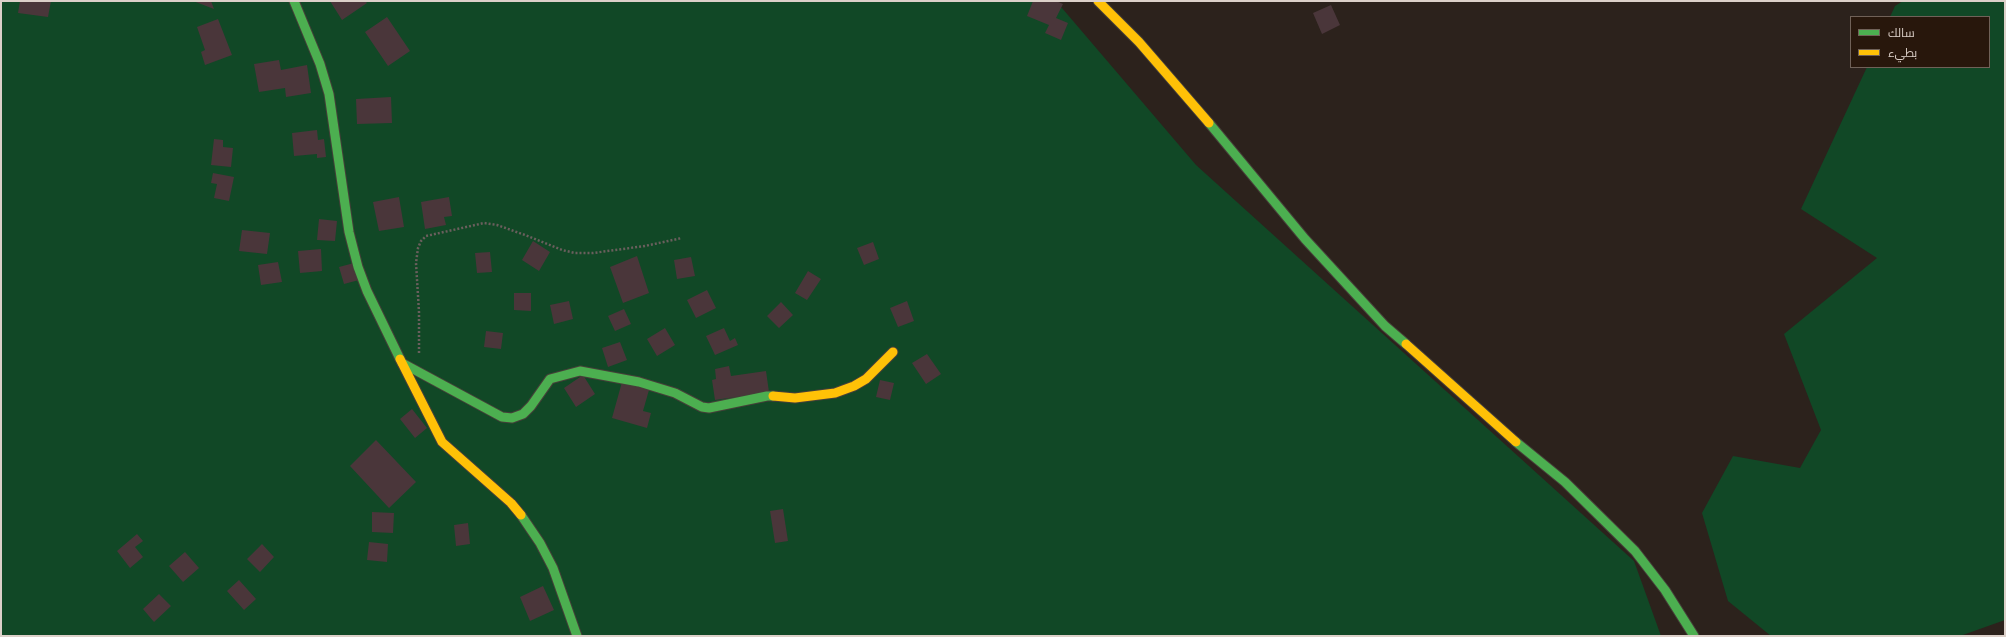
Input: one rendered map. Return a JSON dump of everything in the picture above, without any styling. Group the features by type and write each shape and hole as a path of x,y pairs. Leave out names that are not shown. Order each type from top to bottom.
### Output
{"street":[{"path":"294,1 320,64 329,94 349,232 358,267 367,291 434,429 442,442 497,490 525,520 553,568 577,636"},
{"path":"1098,1 1139,42 1177,84 1305,238 1385,326 1525,450 1564,482 1635,551 1665,590 1694,636"},
{"path":"402,363 502,417 512,418 523,414 531,406 550,379 561,374 580,371 626,379 675,393 702,407 709,408 767,396 795,398 835,393 854,386 866,379 893,352"}],"path":[{"path":"417,371 419,312 416,263 418,248 421,241 426,236 484,223 514,231 562,250 581,253 614,251 682,238"}],"green space":[{"path":"1,1 1056,1 1196,165 1634,561 1661,636 1,636"},
{"path":"1903,1 2005,1 2005,620 1960,636 1771,636 1728,601 1702,513 1733,456 1800,468 1821,430 1784,334 1877,258 1801,209 1867,68 1990,68 1990,16 1890,16 1895,6"}],"building":[{"path":"20,1 51,1 48,17 18,13"},
{"path":"193,1 211,1 214,9"},
{"path":"330,1 365,1 367,3 342,20"},
{"path":"1033,1 1056,1 1063,4 1056,18 1068,23 1061,40 1045,33 1049,25 1027,16"},
{"path":"1331,5 1340,25 1322,34 1313,13"},
{"path":"387,17 410,51 388,66 365,32"},
{"path":"218,19 232,55 205,65 201,52 205,50 197,27"},
{"path":"279,60 281,70 307,65 311,93 286,97 285,88 259,92 254,64"},
{"path":"391,97 392,123 357,124 356,99"},
{"path":"317,130 318,140 324,139 326,157 317,158 317,154 294,156 292,133"},
{"path":"214,139 223,140 223,147 233,148 231,167 211,165"},
{"path":"213,173 234,177 229,201 214,198 217,184 211,183"},
{"path":"399,197 404,227 379,231 373,202"},
{"path":"449,197 452,216 444,217 446,225 425,229 421,202"},
{"path":"319,219 337,221 335,241 317,240"},
{"path":"242,230 270,233 267,254 239,251"},
{"path":"533,241 550,252 539,271 522,260"},
{"path":"873,242 879,259 864,265 857,248"},
{"path":"321,249 322,271 300,273 298,251"},
{"path":"490,252 492,272 477,273 475,253"},
{"path":"637,256 649,293 623,303 610,267"},
{"path":"691,257 695,276 677,279 674,260"},
{"path":"278,262 282,282 261,285 258,265"},
{"path":"354,263 359,280 344,284 339,267"},
{"path":"808,271 821,279 807,300 795,293"},
{"path":"707,290 716,308 696,318 687,300"},
{"path":"514,293 531,293 531,311 514,310"},
{"path":"569,301 573,319 554,324 550,305"},
{"path":"907,301 914,321 898,327 890,308"},
{"path":"781,302 793,315 779,328 767,316"},
{"path":"624,309 631,324 615,331 608,316"},
{"path":"665,328 675,345 657,356 647,339"},
{"path":"724,328 730,341 735,338 738,345 715,355 706,336"},
{"path":"486,331 503,333 501,349 484,347"},
{"path":"620,342 627,360 608,367 602,348"},
{"path":"927,354 941,374 926,384 912,363"},
{"path":"729,366 731,376 766,371 769,392 715,400 712,380 716,379 715,369"},
{"path":"583,375 595,394 576,407 564,388"},
{"path":"880,380 894,383 890,400 876,397"},
{"path":"622,382 649,390 643,411 651,413 647,428 612,418"},
{"path":"412,409 427,428 415,438 400,419"},
{"path":"376,440 416,482 389,508 350,466"},
{"path":"783,509 788,541 775,543 770,511"},
{"path":"372,512 394,513 393,533 372,532"},
{"path":"468,523 470,544 456,546 454,525"},
{"path":"137,534 143,541 135,547 143,557 130,568 117,551"},
{"path":"369,542 388,544 387,562 367,560"},
{"path":"262,544 274,557 260,572 247,559"},
{"path":"185,552 199,568 183,582 169,566"},
{"path":"239,580 256,599 244,610 227,591"},
{"path":"543,586 554,610 530,621 520,597"},
{"path":"159,594 171,606 154,622 143,609"}],"traffic: fast":[{"path":"294,1 320,64 329,94 349,232 358,267 367,291 400,359"},
{"path":"1209,123 1305,239 1385,326 1406,344"},
{"path":"402,363 502,417 512,418 523,414 531,406 550,379 580,371 639,382 675,393 702,407 709,408 773,396"},
{"path":"1516,442 1565,482 1635,551 1665,590 1694,636"},
{"path":"521,515 540,543 553,568 577,636"}],"traffic: slow":[{"path":"1098,1 1139,42 1209,123"},
{"path":"1406,344 1516,442"},
{"path":"773,396 795,398 835,393 854,386 866,379 893,352"},
{"path":"400,359 442,442 511,503 521,515"}]}
